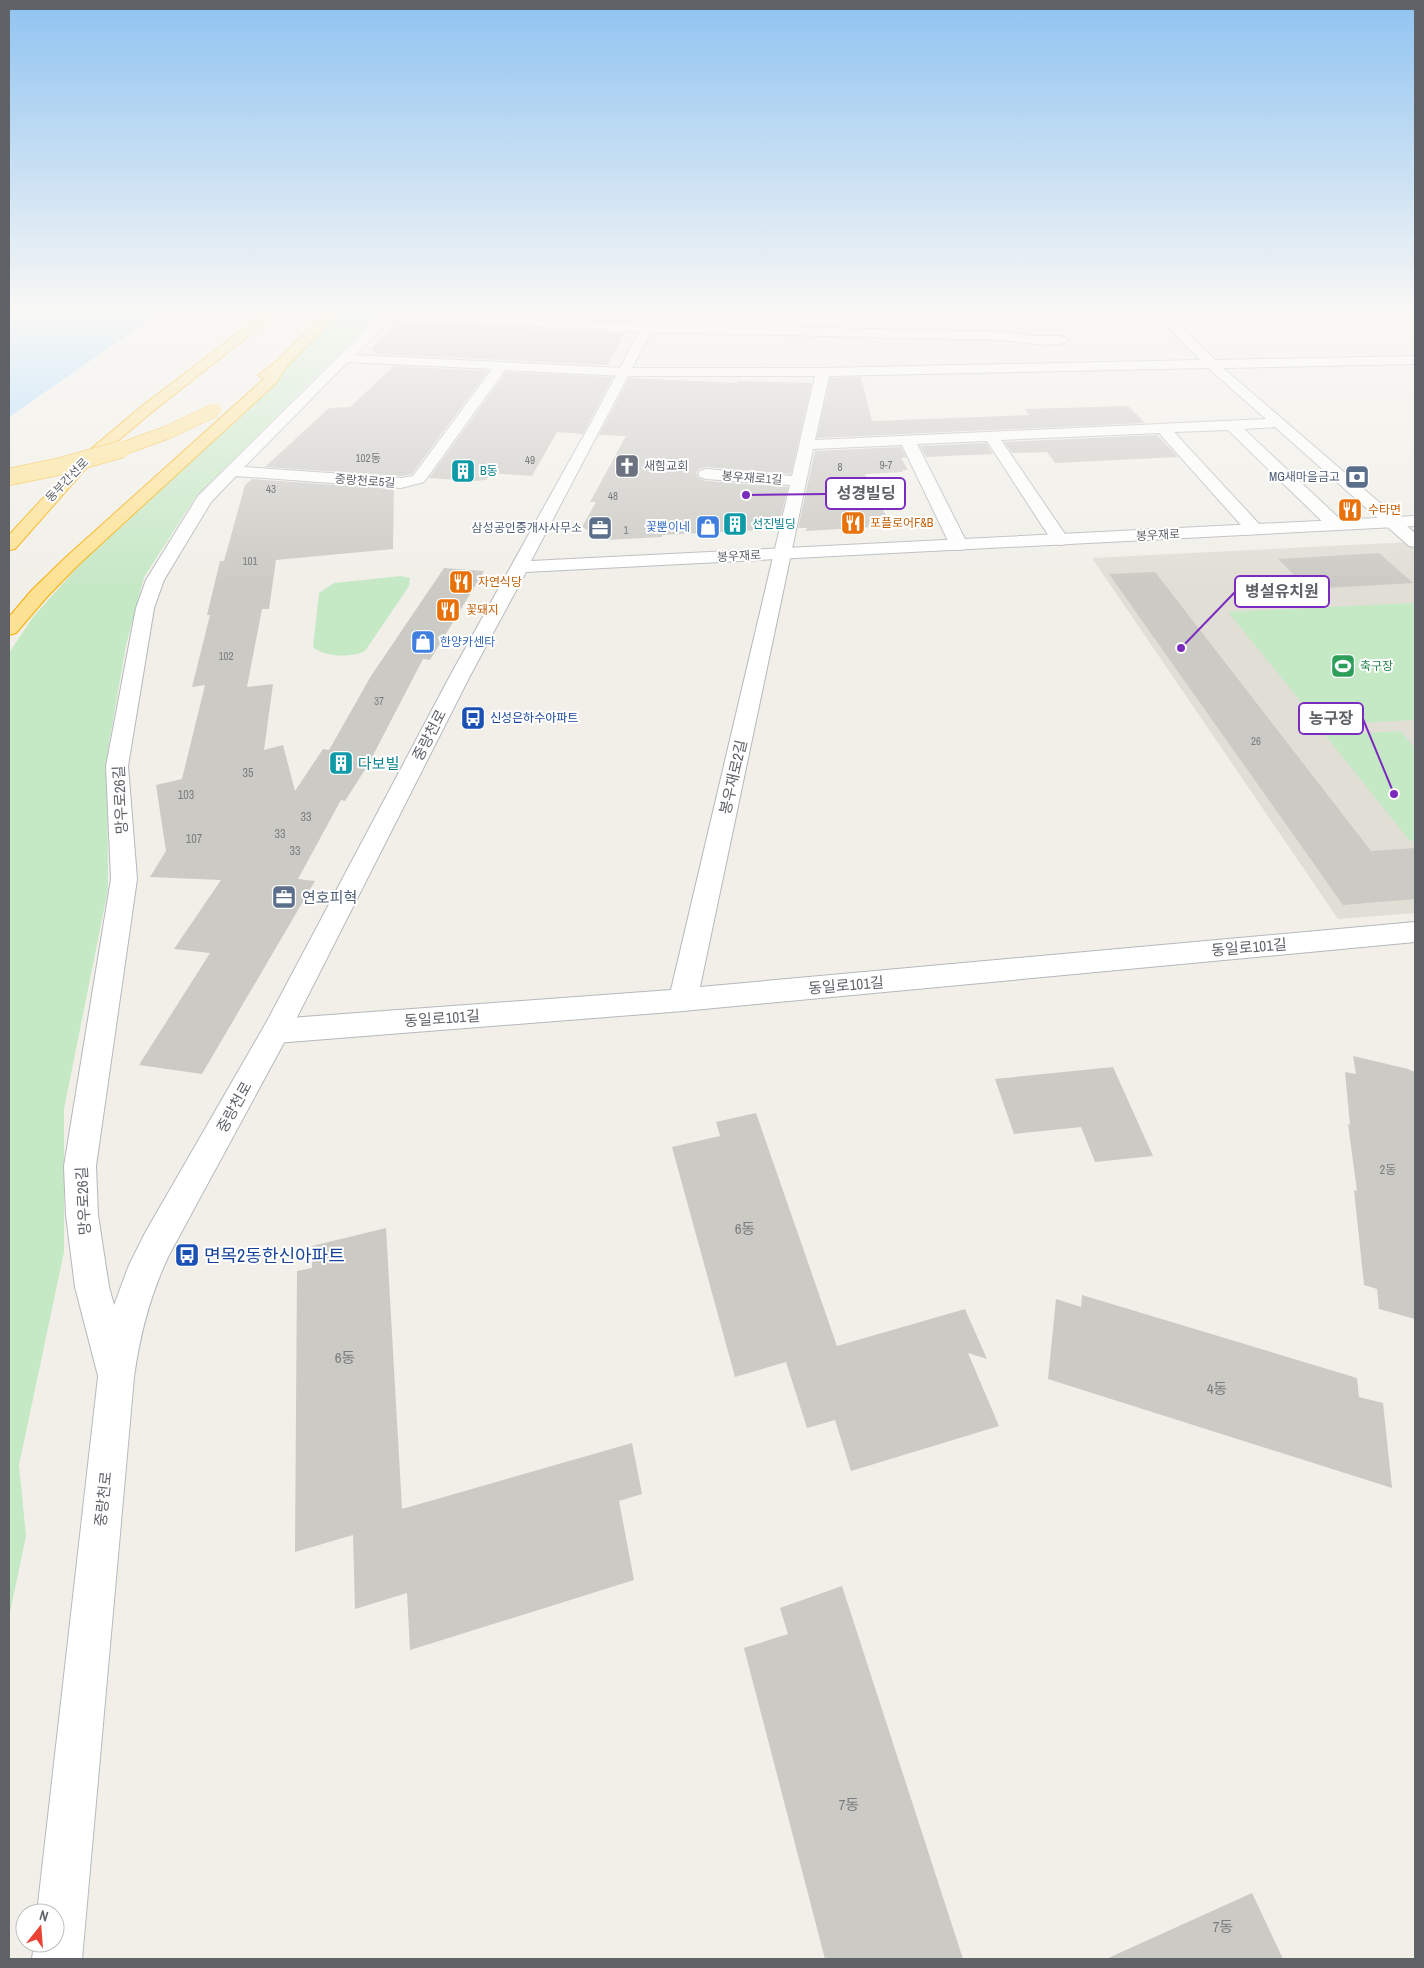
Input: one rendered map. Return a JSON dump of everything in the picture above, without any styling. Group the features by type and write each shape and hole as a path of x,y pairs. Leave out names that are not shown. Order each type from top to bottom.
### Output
{"highway":[{"name":"동부간선로","path":"9,546 84,462 155,403"},
{"path":"9,477 50,469 118,450 178,428 226,403"},
{"path":"9,630 39,594 71,562 246,403"}],"street":[{"name":"망우로26길","path":"116,1377 92,1286 82,1214 80,1166 124,879 116,766 139,637 150,593 200,505 299,403"},
{"name":"중랑천로5길","path":"231,471 401,483 418,479 424,474 475,403"},
{"name":"중랑천로","path":"57,1959 116,1377 129,1306 140,1278 276,1031 461,674 608,403"},
{"name":"봉우재로1길","path":"783,554 816,403"},
{"path":"1255,403 1415,542"},
{"path":"807,445 1278,423"},
{"path":"1232,425 1336,525"},
{"path":"1162,428 1255,530"},
{"path":"991,436 1060,540"},
{"path":"907,440 959,545"},
{"name":"봉우재로1길","path":"706,474 799,481"},
{"name":"봉우재로","path":"520,567 1415,521"},
{"name":"봉우재로2길","path":"683,1000 783,554"},
{"name":"동일로101길","path":"276,1031 683,1000 1415,932"}],"shaded area":[{"path":"1411,542 1415,545 1415,913 1338,919 1092,558"}],"green space":[{"path":"248,403 290,403 195,498 144,577 126,645 107,755 108,889 64,1109 64,1252 19,1465 26,1536 9,1617 9,653 33,617 83,561"},
{"path":"401,576 410,578 409,586 365,651 353,655 331,655 313,647 319,593 334,583"},
{"name":"축구장","path":"1412,603 1415,606 1415,720 1320,725 1228,612"},
{"path":"1400,731 1415,748 1415,840 1410,841 1325,735"}],"water":[{"path":"9,403 29,403 9,417"}],"building":[{"path":"354,403 465,403 412,474 401,476 265,467 329,408 350,407"},
{"path":"484,403 599,403 583,434 557,432 532,476 491,473 486,480 474,481 429,478"},
{"path":"616,403 807,403 791,474 706,467 699,469 696,473 698,478 706,481 788,487 778,529 606,540 582,527 596,502 590,502 626,436 599,435"},
{"path":"825,403 867,403 872,421 1029,415 1025,409 1128,406 1145,423 817,438"},
{"path":"1157,435 1178,457 1055,463 1047,452 1012,453 1004,442"},
{"path":"986,443 993,454 926,457 920,446"},
{"path":"901,447 906,457 901,458 908,470 902,470 903,472 865,474 891,526 806,531 807,528 798,528 815,451"},
{"path":"252,479 394,489 393,549 276,560 269,609 262,609 247,687 273,684 264,750 283,745 295,791 323,749 329,750 371,676 444,568 484,571 430,660 423,659 368,765 345,801 341,800 298,879 315,881 202,1074 139,1065 210,953 174,949 221,880 150,877 166,851 156,785 182,779 205,685 192,687 210,615 207,615 220,561 224,561 245,485"},
{"path":"1379,553 1413,583 1308,589 1278,559"},
{"path":"1155,572 1371,851 1415,848 1415,899 1343,905 1109,574"},
{"path":"1353,1056 1415,1072 1415,1319 1379,1309 1377,1289 1364,1285 1354,1190 1357,1191 1348,1124 1350,1125 1345,1072 1356,1074"},
{"path":"1113,1067 1153,1156 1095,1162 1081,1127 1014,1134 995,1079"},
{"path":"756,1113 837,1346 965,1309 987,1359 968,1353 999,1426 851,1471 835,1420 807,1428 786,1362 735,1377 672,1147 720,1136 716,1122"},
{"path":"386,1228 402,1509 632,1443 642,1494 619,1501 634,1580 410,1650 407,1593 355,1609 353,1535 295,1552 297,1271 312,1268 312,1246"},
{"path":"1082,1295 1357,1378 1359,1397 1383,1403 1392,1488 1048,1379 1056,1299 1081,1307"},
{"path":"842,1586 963,1959 825,1959 744,1648 788,1634 780,1608"},
{"path":"1252,1893 1283,1959 1106,1959"}],"place":[{"name":"새힘교회","path":"627,466"},
{"name":"B동","path":"463,471"},
{"name":"MG새마을금고","path":"1357,477"},
{"name":"성경빌딩","path":"746,495"},
{"name":"수타면","path":"1350,510"},
{"name":"포플로어F&B","path":"853,523"},
{"name":"선진빌딩","path":"735,524"},
{"name":"꽃뿐이네","path":"708,527"},
{"name":"삼성공인중개사사무소","path":"600,528"},
{"name":"자연식당","path":"461,582"},
{"name":"꽃돼지","path":"448,610"},
{"name":"한양카센타","path":"423,642"},
{"name":"병설유치원","path":"1181,648"},
{"name":"축구장","path":"1343,666"},
{"name":"신성은하수아파트","path":"473,718"},
{"name":"다보빌","path":"341,763"},
{"name":"농구장","path":"1394,794"},
{"name":"연호피혁","path":"284,897"},
{"name":"면목2동한신아파트","path":"187,1255"}]}
